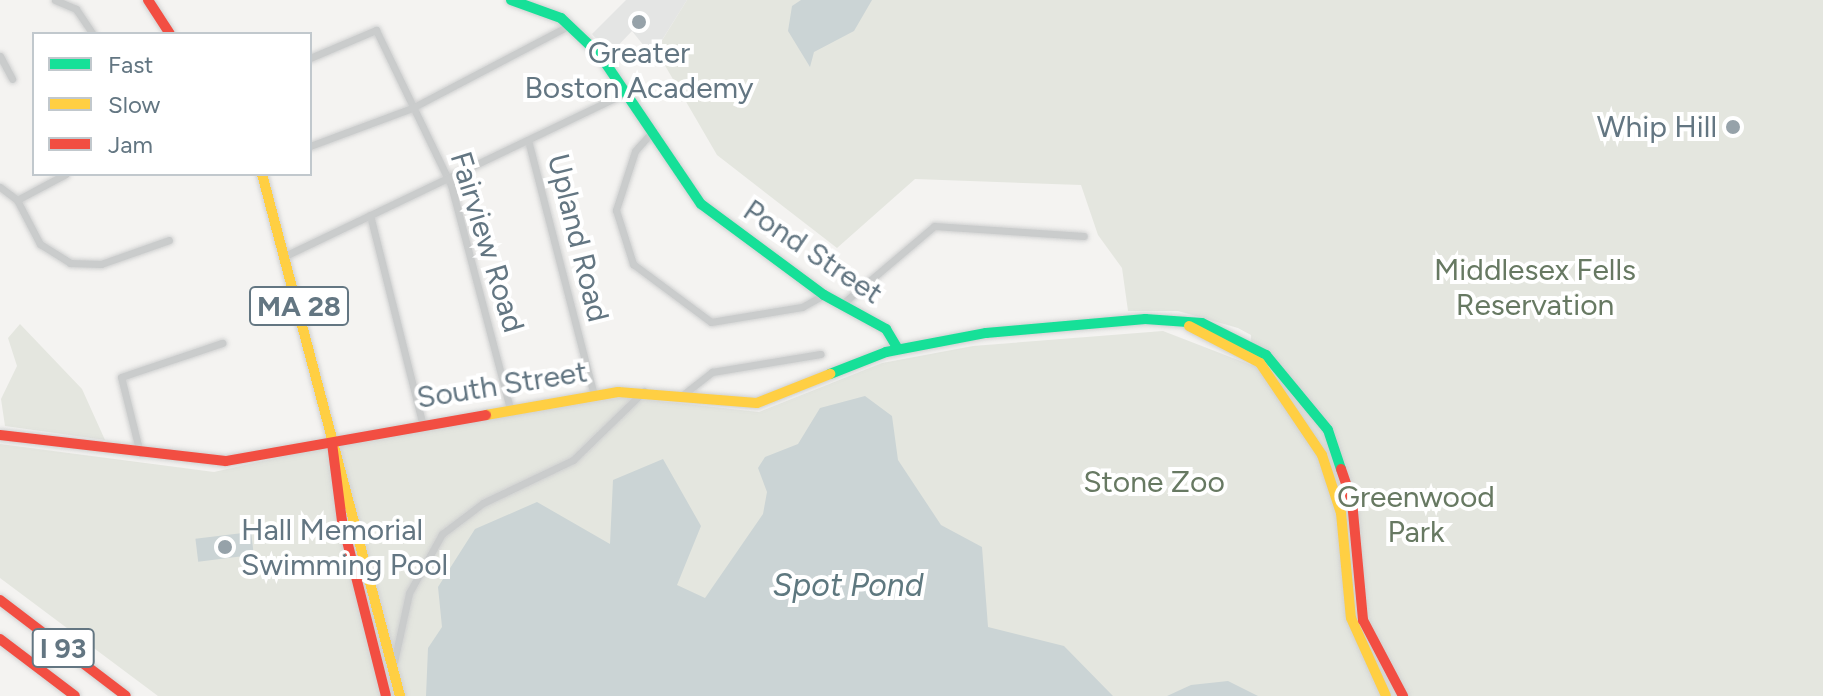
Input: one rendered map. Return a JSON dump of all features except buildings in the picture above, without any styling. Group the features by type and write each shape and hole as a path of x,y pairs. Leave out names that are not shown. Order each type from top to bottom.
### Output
{"main road":[{"path":"148,0 169,32"},
{"name":"Pond Street","path":"511,0 570,25 628,92 701,204 824,295 890,331 898,349"},
{"name":"MA 28","path":"263,176 287,255 400,696"},
{"path":"898,349 1022,329 1175,321 1210,325 1266,355 1328,430 1352,501 1363,620 1381,666 1403,696"},
{"path":"1175,321 1256,359 1322,455 1341,513 1351,618 1386,696"},
{"name":"South Street","path":"0,435 140,455 226,461 422,422 594,395 644,391 680,397 763,402 898,349"},
{"name":"MA 28","path":"333,438 342,521 386,696"},
{"name":"I 93","path":"0,600 126,696"},
{"name":"I 93","path":"0,639 75,696"}],"street":[{"path":"55,0 76,9 92,32"},
{"path":"312,145 414,107 570,25"},
{"name":"Fairview Road","path":"312,57 374,29 448,178 510,409"},
{"path":"0,56 12,79"},
{"path":"287,255 628,92"},
{"path":"652,132 635,151 616,210 633,264 711,322 802,307 824,295"},
{"name":"Upland Road","path":"528,140 594,395"},
{"path":"17,200 62,176"},
{"path":"0,187 17,200 40,244 70,263 101,264 169,240"},
{"path":"370,215 422,422"},
{"path":"841,305 934,226 1084,236"},
{"path":"140,455 121,377 222,343"},
{"path":"680,397 712,372 821,354"},
{"path":"393,668 405,602 437,539 477,507 573,460 644,391"}],"shaded area":[{"name":"Greater Boston Academy","path":"626,0 687,0 652,56 632,31 610,54 592,34"}],"green space":[{"name":"Middlesex Fells Reservation","path":"687,0 1823,0 1823,696 158,696 0,578 0,444 214,472 352,441 623,397 759,412 882,363 973,346 1163,331 1251,365 1251,335 1238,328 1178,311 1128,311 1122,268 1098,235 1081,185 915,179 837,248 717,155 656,50"},
{"path":"20,324 82,389 105,440 5,426 1,399 17,366 8,338"}],"water":[{"path":"801,0 872,0 854,31 814,52 810,67 788,31 792,6"},
{"name":"Spot Pond","path":"865,396 892,416 898,460 941,525 982,547 988,627 1064,646 1113,696 426,696 428,648 442,627 438,587 475,529 537,502 610,544 613,480 663,459 701,526 677,585 705,598 763,514 767,492 758,468 765,457 798,444 820,408"},
{"name":"Hall Memorial Swimming Pool","path":"251,532 254,555 198,562 195,539"},
{"path":"1228,681 1258,696 1167,696 1191,685"}],"traffic: fast":[{"path":"511,0 561,18 600,55 701,204 824,295 886,329 898,349"},
{"path":"830,374 886,352 986,333 1145,319 1202,323 1266,355 1328,430 1341,469"}],"traffic: slow":[{"path":"263,176 400,696"},
{"path":"1189,326 1260,363 1322,455 1341,513 1351,618 1386,696"},
{"path":"486,415 618,392 757,403 830,374"}],"traffic: jam":[{"path":"148,0 169,32"},
{"path":"0,435 226,461 486,415"},
{"path":"332,443 342,521 386,696"},
{"path":"1341,469 1352,501 1363,620 1403,696"},
{"path":"0,600 126,696"},
{"path":"0,639 75,696"}],"place":[{"name":"Greater Boston Academy","path":"639,22"},
{"name":"Whip Hill","path":"1733,127"},
{"name":"Hall Memorial Swimming Pool","path":"225,547"}],"park label":[{"name":"Stone Zoo","path":"1154,482"},
{"name":"Greenwood Park","path":"1416,514"}]}
